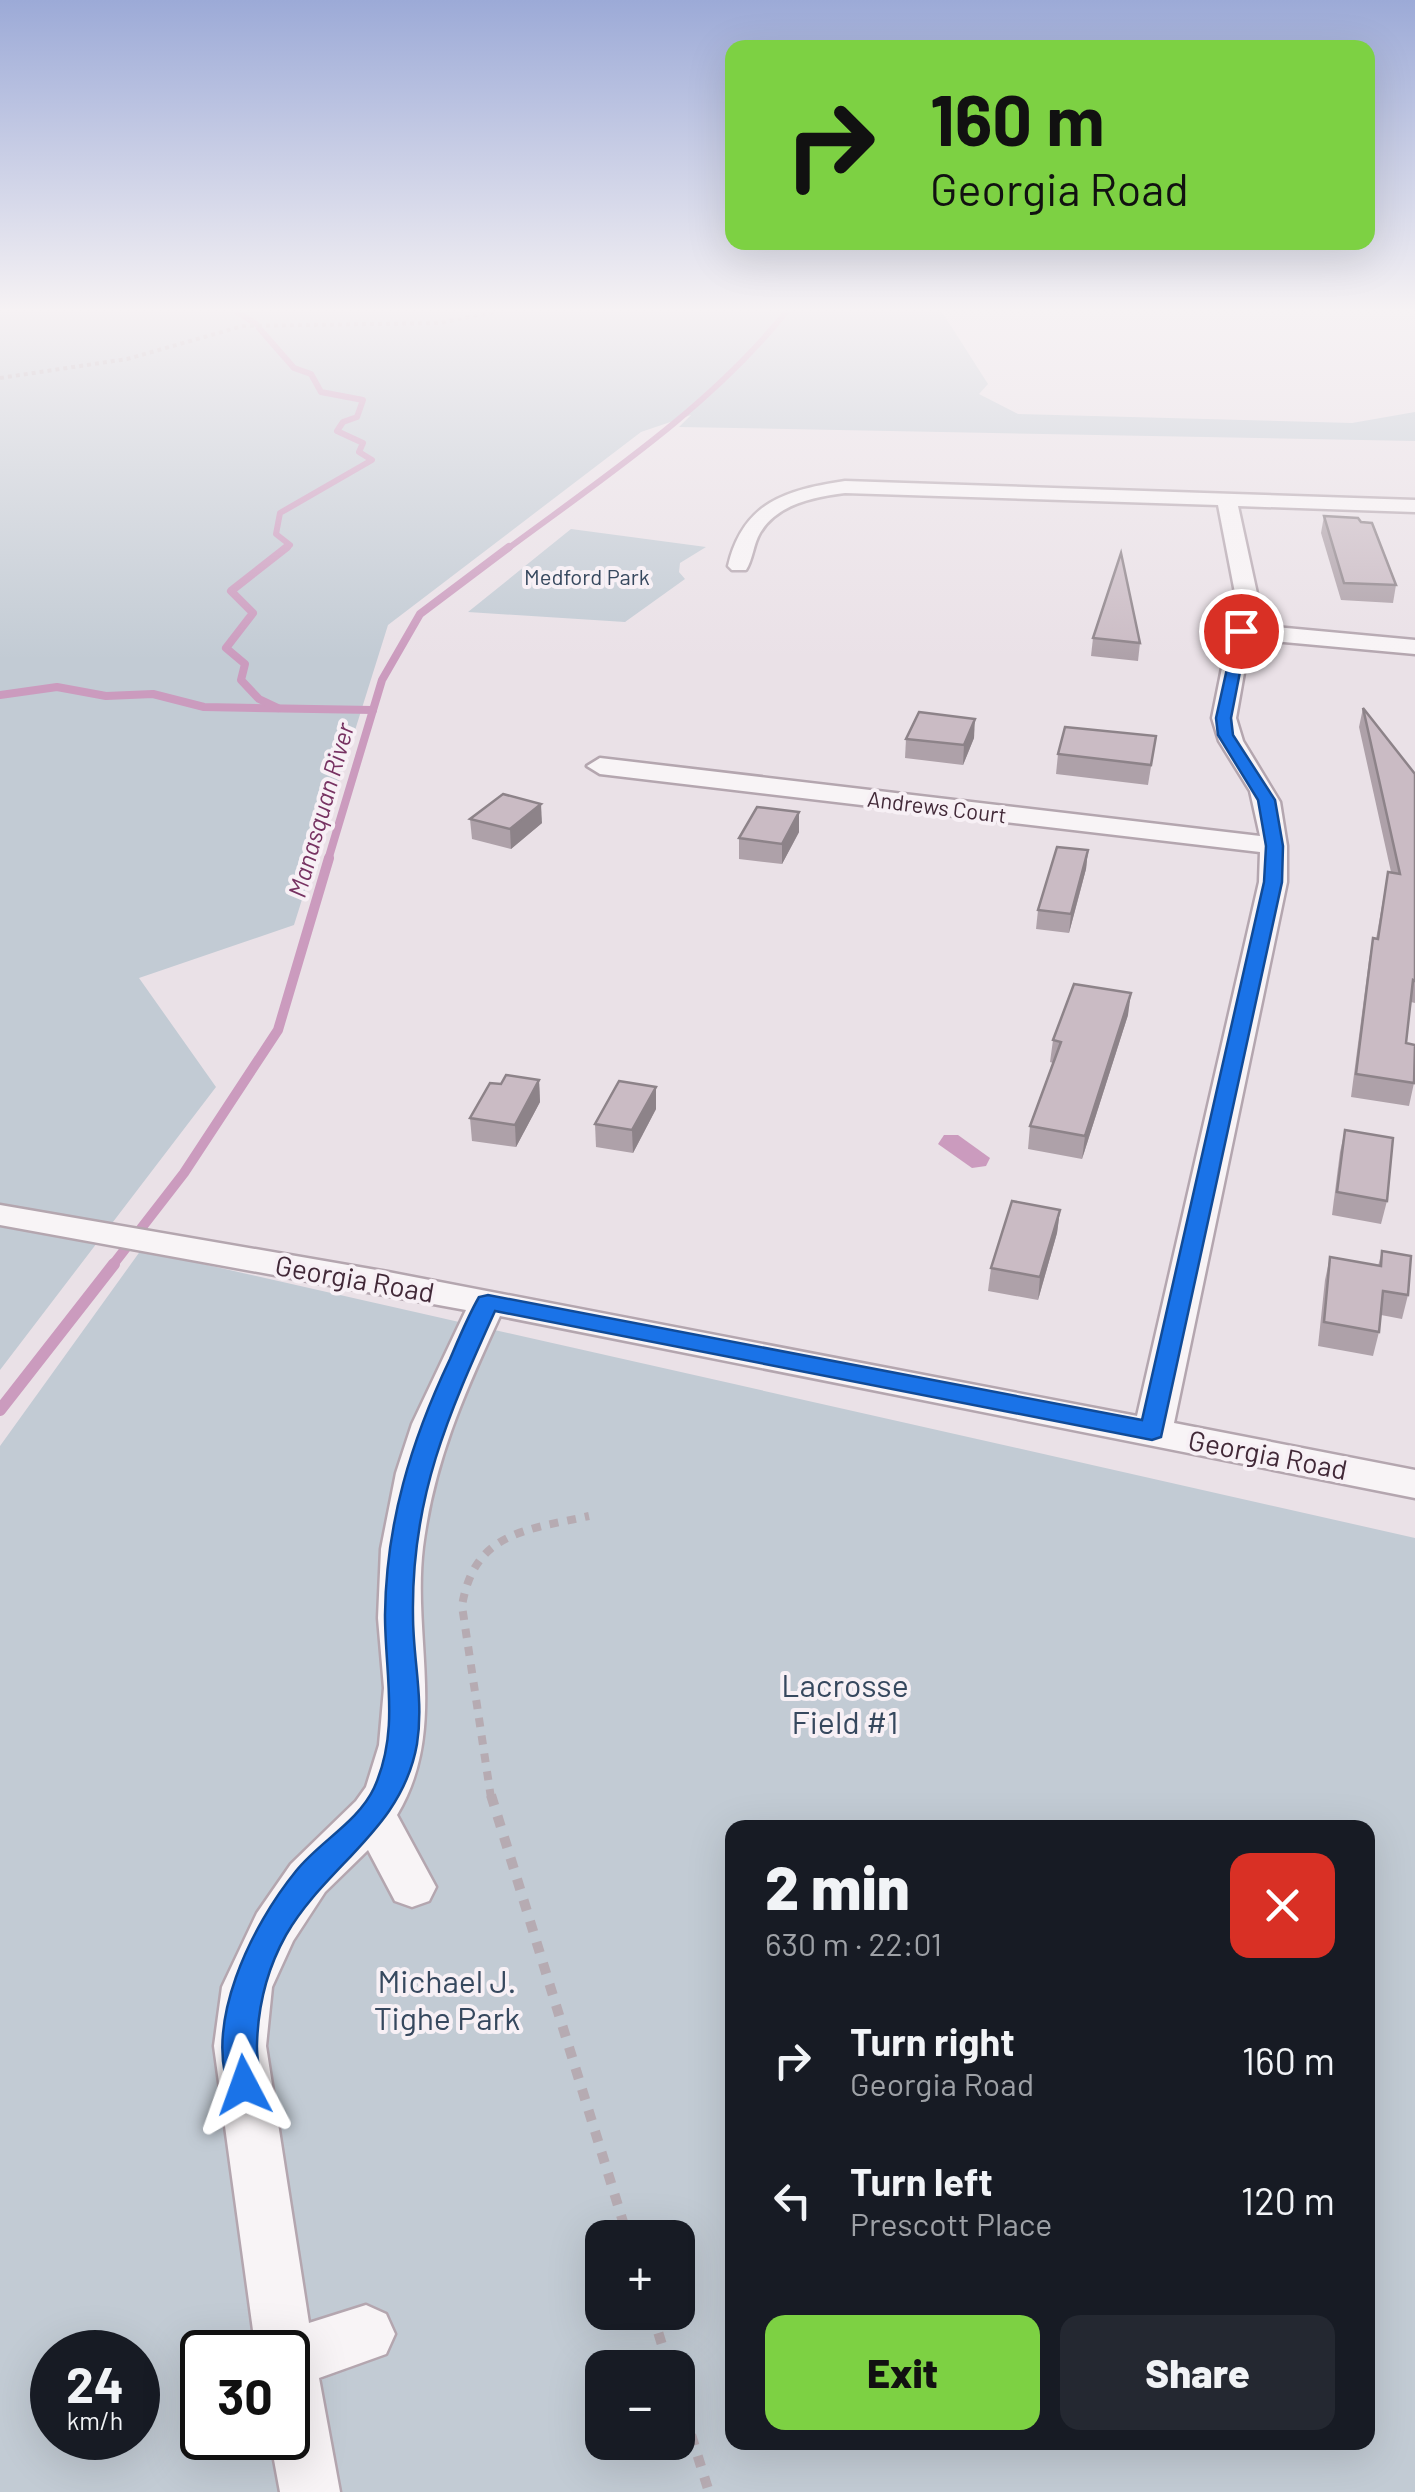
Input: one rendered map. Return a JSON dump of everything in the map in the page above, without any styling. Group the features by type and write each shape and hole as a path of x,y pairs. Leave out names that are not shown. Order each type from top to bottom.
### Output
{"street":[{"path":"739,566 742,539 762,519 780,503 820,490 866,487 1415,506"},
{"path":"1152,1431 1273,882 1274,846 1267,800 1226,735 1224,718 1246,588 1227,499"},
{"path":"1241,631 1415,646"},
{"name":"Andrews Court","path":"600,766 1274,846"},
{"name":"Georgia Road","path":"0,1215 488,1302 1415,1484"},
{"path":"282,2330 240,2046 247,1986 274,1928 308,1878 372,1815 387,1792 402,1744 406,1688 399,1618 402,1549 416,1473 432,1424 488,1302"},
{"path":"372,1815 412,1887"},
{"path":"310,2349 366,2334"},
{"path":"304,2460 310,2492"}],"path":[{"path":"588,1516 492,1544 474,1558 463,1582 462,1606 494,1814 622,2220"},
{"path":"695,2447 709,2492"}],"green space":[{"path":"0,428 652,428 641,432 388,625 294,925 139,978 216,1087 0,1370"},
{"path":"747,428 1415,428 1415,441"},
{"name":"Medford Park","path":"571,529 706,547 680,563 679,572 685,579 625,622 468,612"},
{"name":"Michael J. Tighe Park","path":"141,1250 1415,1538 1415,2492 0,2492 0,1446"}],"shaded area":[{"path":"944,1135 958,1135 990,1158 986,1166 972,1168 938,1144"}],"building":[{"path":"1324,516 1372,523 1396,585 1344,583"},
{"path":"1121,553 1140,643 1093,638"},
{"path":"1363,708 1415,774 1415,981 1406,1043 1415,1045 1414,1083 1356,1074 1373,938 1378,939 1388,872 1400,874"},
{"path":"919,712 975,719 964,745 906,739"},
{"path":"1065,727 1156,736 1151,765 1058,754"},
{"path":"503,794 541,804 510,829 470,819"},
{"path":"757,807 799,812 782,844 739,838"},
{"path":"1057,847 1088,850 1071,914 1038,910"},
{"path":"1074,984 1131,993 1085,1136 1030,1126 1061,1042 1053,1040"},
{"path":"506,1075 539,1080 515,1125 470,1118 490,1083 501,1084"},
{"path":"619,1081 656,1087 632,1130 595,1124"},
{"path":"1345,1130 1393,1138 1387,1201 1337,1192"},
{"path":"1012,1201 1060,1210 1040,1277 991,1268"},
{"path":"1382,1251 1411,1256 1408,1295 1383,1291 1379,1332 1324,1322 1330,1257 1381,1266"}],"waterway":[{"path":"284,550 290,545 276,534 280,513 372,460 359,452 363,443 337,431 339,428"},
{"name":"Manasquan River","path":"506,550 667,428"},
{"path":"278,708 259,699 241,680 245,664 226,648 253,613 231,591 287,547"},
{"name":"Manasquan River","path":"373,710 382,680 420,614 509,547"},
{"path":"0,695 57,687 106,696 153,694 204,707 373,710"},
{"name":"Manasquan River","path":"328,860 373,710"},
{"name":"Manasquan River","path":"112,1266 184,1173 278,1030 329,858"},
{"name":"Manasquan River","path":"0,1410 114,1264"}],"route":[{"path":"244,2085 240,2046 247,1986 274,1928 308,1878 372,1815 387,1792 395,1768 402,1744 406,1688 399,1618 402,1549 416,1473 432,1424 488,1302 1152,1431 1273,882 1274,846 1267,800 1226,735 1228,690 1241,631"}],"park label":[{"name":"Lacrosse Field #1","path":"845,1702"}]}
